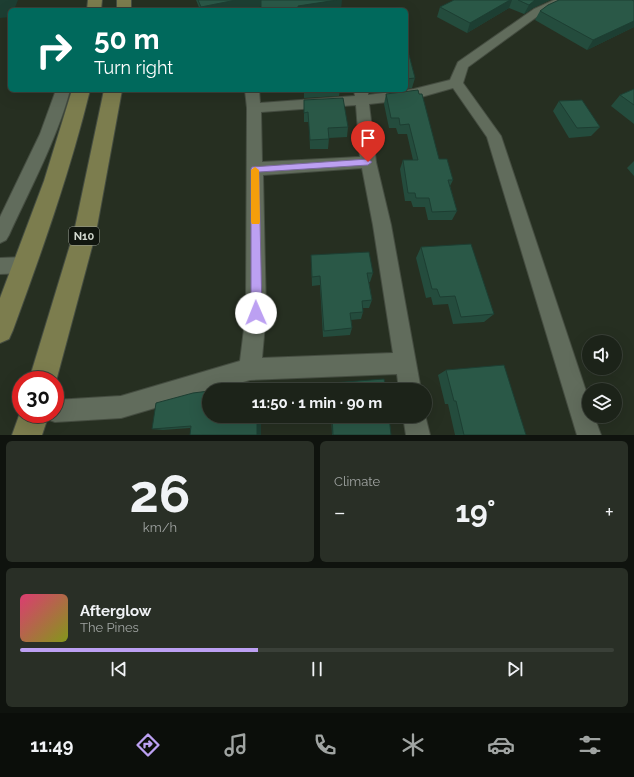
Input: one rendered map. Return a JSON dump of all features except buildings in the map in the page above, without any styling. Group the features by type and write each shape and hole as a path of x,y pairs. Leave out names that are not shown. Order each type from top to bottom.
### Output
{"main road":[{"path":"0,330 26,264 69,138 80,92"},
{"name":"N10","path":"46,371 85,232 113,92"},
{"path":"69,138 104,136"},
{"path":"27,435 31,423"}],"street":[{"path":"456,84 462,65 538,11 563,0"},
{"path":"254,108 362,95 414,94 456,84"},
{"path":"456,84 494,136 590,435"},
{"path":"0,235 47,134 62,92"},
{"path":"250,369 256,313 254,108 252,92"},
{"path":"362,95 368,162 382,224 409,383"},
{"path":"255,169 368,162"},
{"path":"0,266 26,264"},
{"path":"64,410 122,407 250,369 406,363"},
{"path":"415,423 418,435"}],"slow traffic":[{"path":"255,170 255,222"}],"route":[{"path":"256,313 255,169 368,162"}]}
